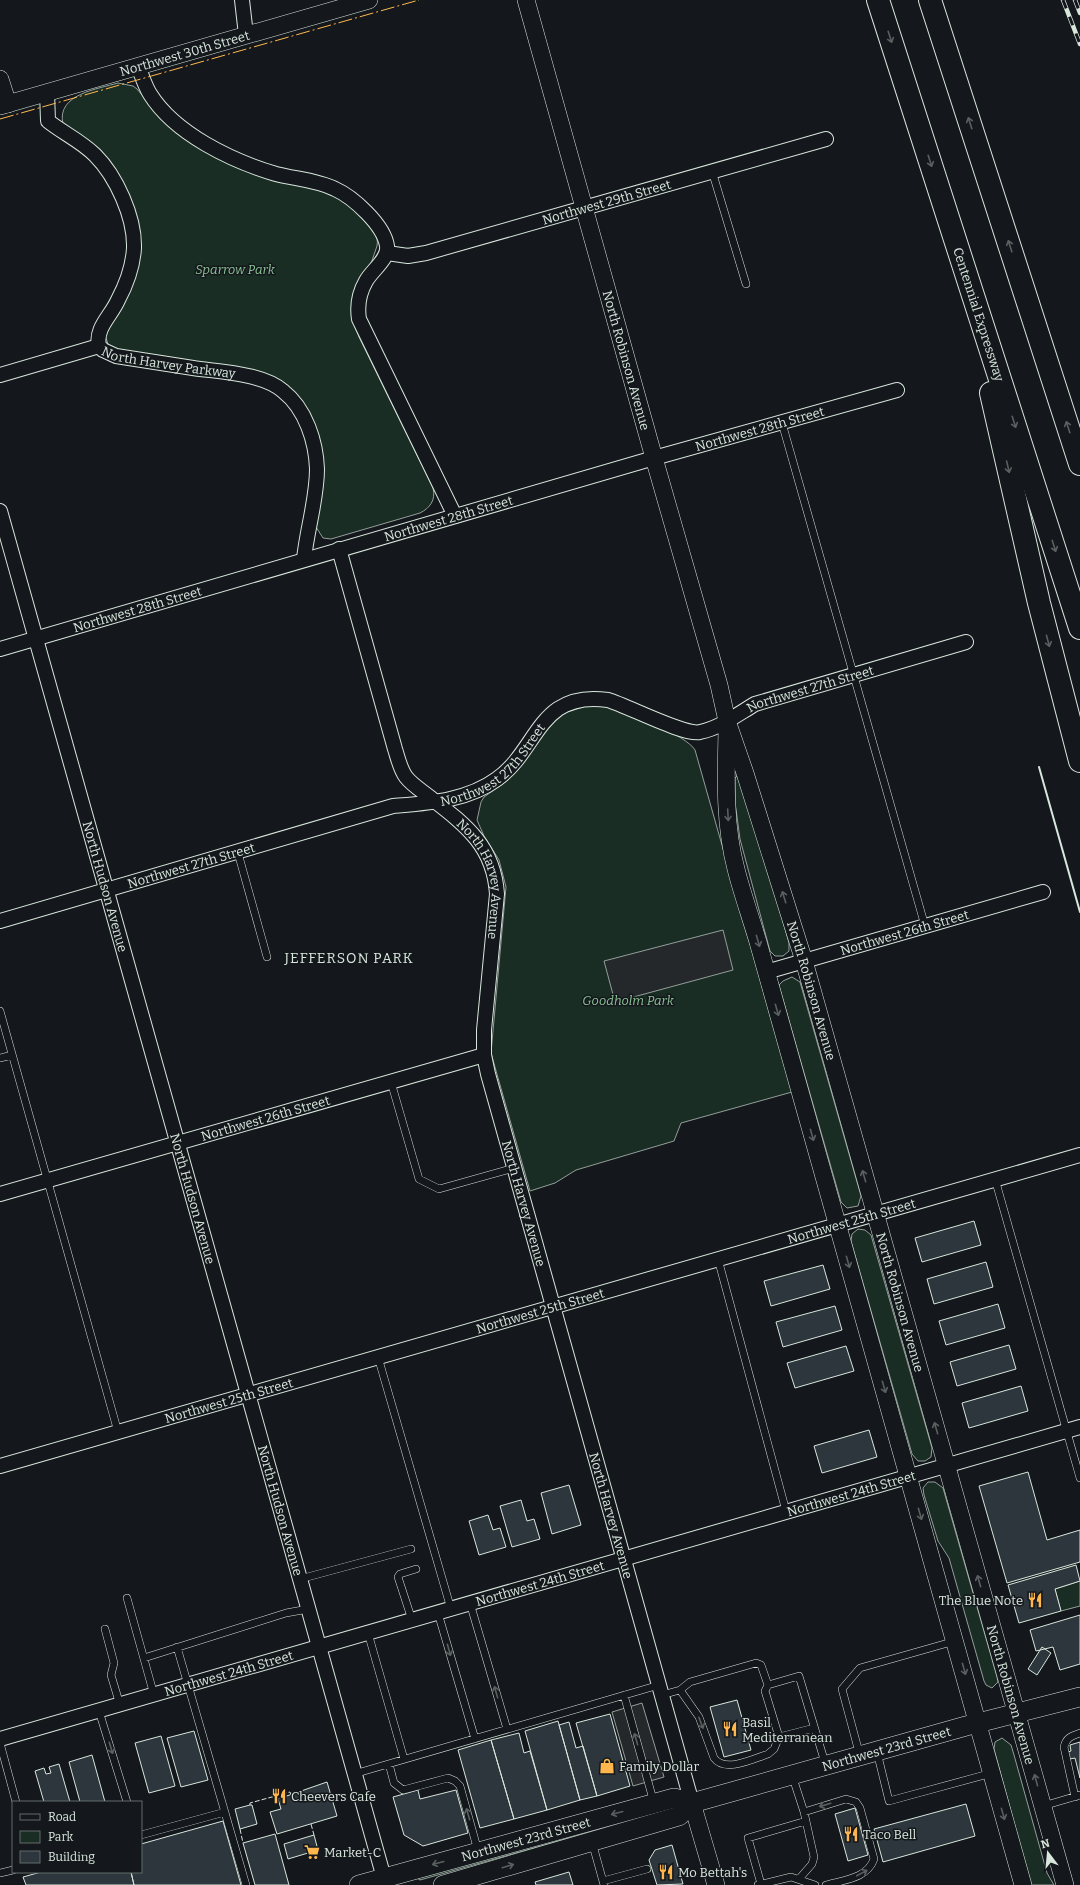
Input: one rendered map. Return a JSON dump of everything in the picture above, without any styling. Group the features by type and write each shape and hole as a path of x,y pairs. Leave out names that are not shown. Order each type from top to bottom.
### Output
{"highway":[{"name":"Centennial Expressway","path":"878,0 1080,628"},
{"path":"930,0 1080,464"},
{"path":"959,251 1039,603 1080,761"},
{"path":"1022,283 1080,415"}],"main road":[{"name":"Northwest 23rd Street","path":"443,1885 486,1876 592,1841 679,1816 692,1803 978,1722 1080,1697"},
{"name":"Northwest 23rd Street","path":"359,1885 385,1882 478,1852 674,1798 692,1803"}],"street":[{"path":"242,0 246,35"},
{"name":"Northwest 30th Street","path":"4,105 369,0"},
{"name":"North Robinson Avenue","path":"526,0 719,685 727,721 745,772 804,961 1065,1885"},
{"path":"138,66 150,95 168,117 194,137 240,161 276,174 323,184 343,193 354,200 374,221 385,240 386,253 362,289 358,306 359,319 455,516"},
{"path":"0,79 4,105"},
{"name":"North Harvey Parkway","path":"48,92 48,121 83,144 105,167 119,190 128,214 134,248 132,259 123,292 99,331 99,346 103,350 116,356 260,380 272,384 293,400 308,427 316,458 316,480 304,559"},
{"name":"Northwest 29th Street","path":"386,253 397,255 416,255 826,139"},
{"path":"0,375 99,346"},
{"name":"Northwest 28th Street","path":"0,649 304,559 654,458 897,390"},
{"name":"North Hudson Avenue","path":"0,512 385,1882"},
{"name":"North Harvey Avenue","path":"339,549 401,766 410,781 459,820 476,837 486,852 495,871 497,894 484,1030 484,1055 623,1559 716,1885"},
{"name":"Northwest 27th Street","path":"0,921 238,853 393,806 438,803 478,790 496,780 516,762 545,719 557,710 580,700 594,698 608,700 688,732 701,732 727,721 755,704 966,642"},
{"name":"North Robinson Avenue","path":"727,721 726,776 728,824 735,868 956,1640 1023,1885"},
{"name":"Northwest 26th Street","path":"766,972 1043,892"},
{"name":"Northwest 26th Street","path":"0,1194 484,1055"},
{"name":"Northwest 25th Street","path":"0,1466 1080,1155"},
{"name":"Northwest 24th Street","path":"0,1739 1073,1429"}],"lane":[{"path":"712,171 746,284"},
{"path":"782,423 925,926"},
{"path":"238,853 268,956"},
{"path":"0,1011 118,1432"},
{"path":"0,1058 12,1055"},
{"path":"391,1082 419,1179 439,1189 514,1168"},
{"path":"995,1180 1073,1429 1080,1478"},
{"path":"718,1259 786,1511"},
{"path":"378,1357 444,1611 475,1738"},
{"path":"300,1579 411,1548"},
{"path":"412,1620 398,1577 400,1574 416,1569"},
{"path":"127,1598 154,1695"},
{"path":"470,1603 507,1729"},
{"path":"144,1658 286,1614 308,1609"},
{"path":"105,1629 114,1662 111,1675 120,1705"},
{"path":"368,1633 404,1759"},
{"path":"956,1640 860,1668 842,1690 889,1801 992,1773"},
{"path":"177,1647 246,1885"},
{"path":"354,1774 624,1695 661,1690 680,1690 690,1682 756,1663 761,1665 768,1684 766,1691 779,1737 774,1749 768,1754 727,1766 718,1763 714,1758 699,1717 680,1690"},
{"path":"768,1684 799,1676 826,1766"},
{"path":"624,1695 654,1803"},
{"path":"99,1711 127,1801"},
{"path":"779,1737 814,1728"},
{"path":"1043,1806 1078,1796 1064,1748 1066,1741 1072,1736 1080,1733"},
{"path":"0,1742 16,1801"},
{"path":"388,1764 394,1783 403,1790 448,1778 455,1781 460,1786 478,1852"},
{"path":"792,1775 804,1812 814,1857 812,1864 799,1879"},
{"path":"804,1812 846,1799 856,1802 860,1808 874,1860 871,1867 860,1875 826,1885"},
{"path":"142,1835 225,1812"},
{"path":"806,1822 748,1838 759,1885 791,1878 799,1879 815,1885"},
{"path":"592,1841 603,1883 647,1869"},
{"path":"0,1873 12,1870"}],"green space":[{"name":"Sparrow Park","path":"118,83 133,86 137,89 163,120 340,198 365,219 375,233 377,246 352,319 359,337 433,488 433,500 424,511 331,539 323,538 316,527 322,477 287,386 115,350 108,344 105,335 135,269 117,175 111,163 99,150 63,124 63,114 66,106 72,99 80,94"},
{"name":"Goodholm Park","path":"586,706 608,706 630,713 669,731 690,744 695,750 792,1092 681,1123 674,1141 576,1170 555,1183 530,1191 491,1053 506,887 499,860 484,836 477,820 481,802 484,797 508,780 518,770 541,733 559,715"},
{"path":"739,774 742,776 789,943 789,951 783,956 775,956 770,951 740,839 735,802 735,778"},
{"path":"792,977 800,982 861,1196 858,1206 847,1208 841,1202 779,985 783,981"},
{"path":"858,1229 865,1230 871,1235 932,1448 931,1457 925,1461 918,1461 912,1454 851,1241 852,1234"},
{"path":"928,1482 935,1482 943,1488 997,1677 998,1682 992,1688 986,1685 984,1681 949,1558 938,1541 924,1495 923,1488"},
{"path":"1080,1581 1080,1606 1061,1611 1055,1589"},
{"path":"1002,1738 1011,1745 1047,1873 1054,1885 1031,1885 994,1749 995,1742"},
{"path":"600,1825 601,1829 420,1880 417,1878"}],"shaded area":[{"path":"723,930 733,970 615,1002 604,961"},
{"path":"642,1703 664,1777 633,1786 612,1712"}],"building":[{"path":"974,1221 981,1245 922,1262 915,1238"},
{"path":"986,1262 993,1287 934,1304 927,1279"},
{"path":"823,1265 830,1289 771,1306 764,1281"},
{"path":"998,1304 1005,1328 946,1345 939,1321"},
{"path":"835,1306 842,1330 783,1347 776,1322"},
{"path":"1009,1345 1016,1369 957,1386 950,1362"},
{"path":"846,1346 854,1371 795,1388 787,1363"},
{"path":"1021,1386 1028,1411 969,1428 962,1403"},
{"path":"869,1430 877,1457 822,1473 814,1446"},
{"path":"1028,1472 1047,1540 1080,1530 1080,1562 1007,1583 979,1486"},
{"path":"569,1485 581,1525 552,1534 541,1493"},
{"path":"521,1500 527,1521 534,1519 540,1539 512,1547 500,1506"},
{"path":"488,1515 493,1530 500,1528 506,1547 479,1555 469,1521"},
{"name":"The Blue Note","path":"1076,1565 1080,1581 1055,1589 1061,1611 1019,1623 1008,1585"},
{"path":"1080,1615 1080,1664 1060,1670 1053,1647 1036,1651 1030,1630"},
{"path":"1042,1647 1051,1653 1037,1675 1028,1669"},
{"name":"Basil Mediterranean","path":"737,1700 751,1750 724,1757 710,1707"},
{"name":"Family Dollar","path":"610,1714 630,1786 597,1796 576,1723"},
{"path":"558,1721 580,1800 547,1810 525,1731"},
{"path":"569,1722 576,1748 583,1746 597,1796 580,1800 559,1725"},
{"path":"194,1731 208,1780 181,1787 167,1738"},
{"path":"519,1733 524,1753 530,1751 547,1810 514,1819 491,1740"},
{"path":"161,1736 175,1786 149,1793 135,1743"},
{"path":"491,1740 514,1819 480,1828 458,1750"},
{"path":"1080,1742 1080,1778 1075,1758 1070,1759 1068,1752 1071,1751 1070,1745"},
{"path":"92,1755 105,1801 80,1801 69,1762"},
{"path":"59,1764 70,1801 44,1801 35,1771 44,1768 46,1774 51,1773 49,1767"},
{"path":"327,1782 337,1816 277,1834 270,1812 281,1809 278,1799"},
{"path":"418,1790 420,1799 456,1790 468,1833 423,1846 404,1835 393,1797"},
{"path":"966,1804 975,1836 883,1862 874,1829"},
{"path":"252,1805 257,1824 240,1829 235,1809"},
{"name":"Taco Bell","path":"855,1808 868,1855 848,1861 835,1814"},
{"path":"223,1821 241,1885 134,1885 131,1873 142,1873 142,1844"},
{"path":"275,1834 289,1885 255,1885 243,1843"},
{"path":"314,1835 318,1850 288,1859 284,1844"},
{"name":"Mo Bettah's","path":"672,1845 683,1884 657,1885 649,1860 655,1850"},
{"path":"569,1872 573,1885 536,1885 535,1882"},
{"path":"37,1873 131,1873 134,1885 26,1885 23,1877"}],"railway":[{"path":"1063,0 1080,44"},
{"path":"1075,0 1080,13"}],"fence":[{"path":"250,1805 250,1803 290,1792 291,1795"},
{"path":"311,1824 314,1835"},
{"path":"240,1829 243,1843"}],"wall":[{"path":"1039,767 1080,912"}],"power":[{"path":"0,119 419,0"}],"place":[{"name":"The Blue Note","path":"1035,1600"},
{"name":"Basil Mediterranean","path":"730,1729"},
{"name":"Family Dollar","path":"607,1766"},
{"name":"Cheevers Cafe","path":"279,1796"},
{"name":"Taco Bell","path":"851,1834"},
{"name":"Market-C","path":"312,1852"},
{"name":"Mo Bettah's","path":"666,1872"}],"district":[{"name":"JEFFERSON PARK","path":"349,958"}]}
